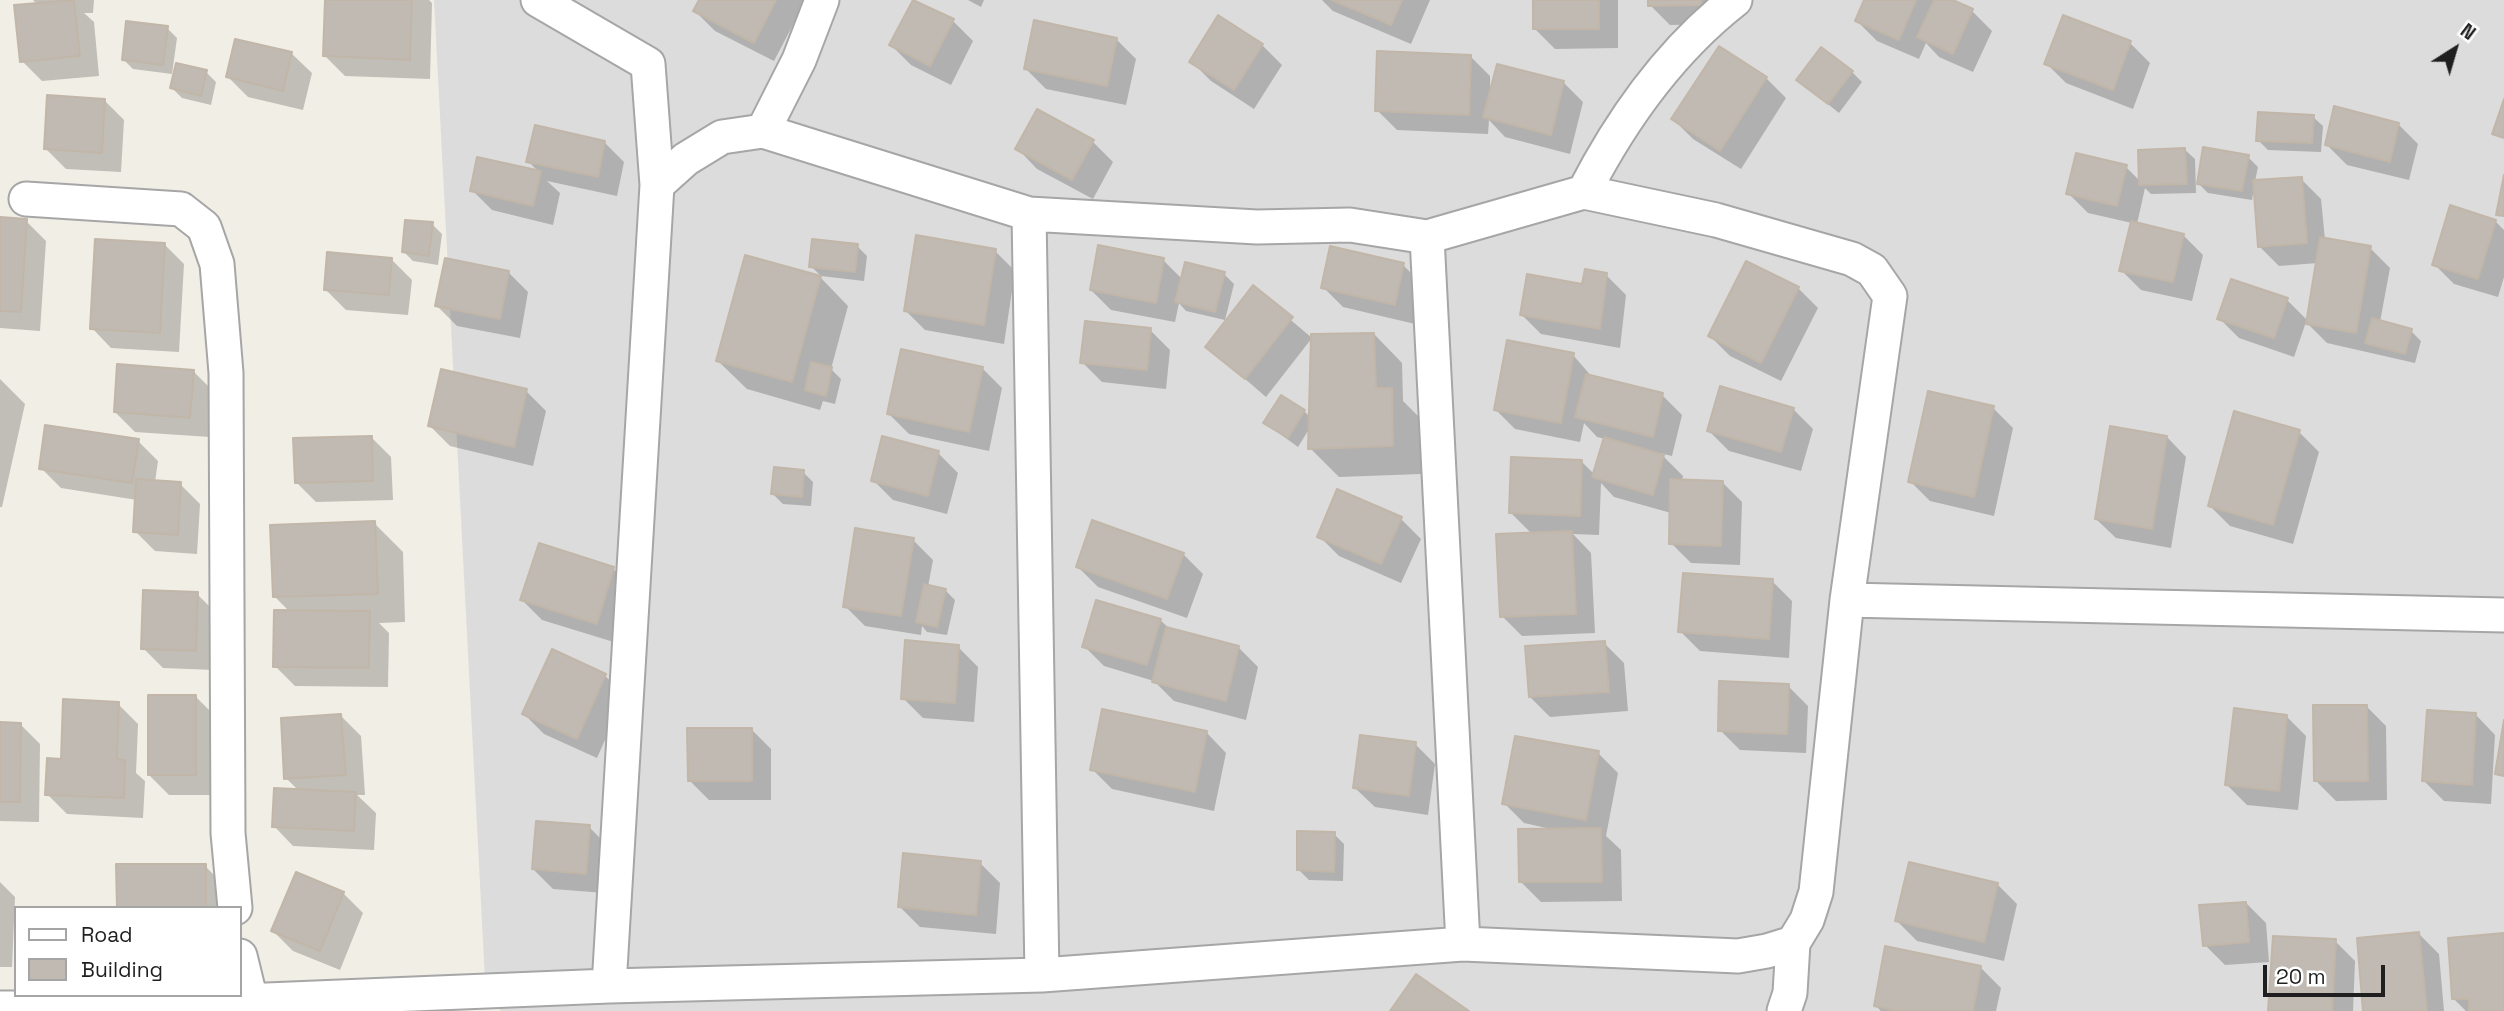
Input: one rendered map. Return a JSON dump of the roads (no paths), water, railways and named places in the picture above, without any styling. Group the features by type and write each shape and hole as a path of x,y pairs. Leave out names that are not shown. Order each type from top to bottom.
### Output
{"street":[{"path":"538,0 648,64 657,186 609,986"},
{"path":"763,131 799,60 822,0"},
{"path":"1584,192 1608,146 1651,85 1717,14 1735,0"},
{"path":"657,186 686,159 722,137 763,131 1029,214 1257,227 1350,225 1427,237 1584,192 1716,220 1852,258 1872,270 1890,296 1847,600 1816,892 1807,920 1793,943 1790,993 1784,1011"},
{"path":"26,199 181,209 204,227 216,264 226,373 228,833 235,906"},
{"path":"1029,214 1042,975"},
{"path":"1427,237 1463,944"},
{"path":"1847,600 2504,615"},
{"path":"0,1008 71,1008 609,986 1042,975 1463,944 1738,956 1793,943"},
{"path":"242,964 251,1001"}]}
